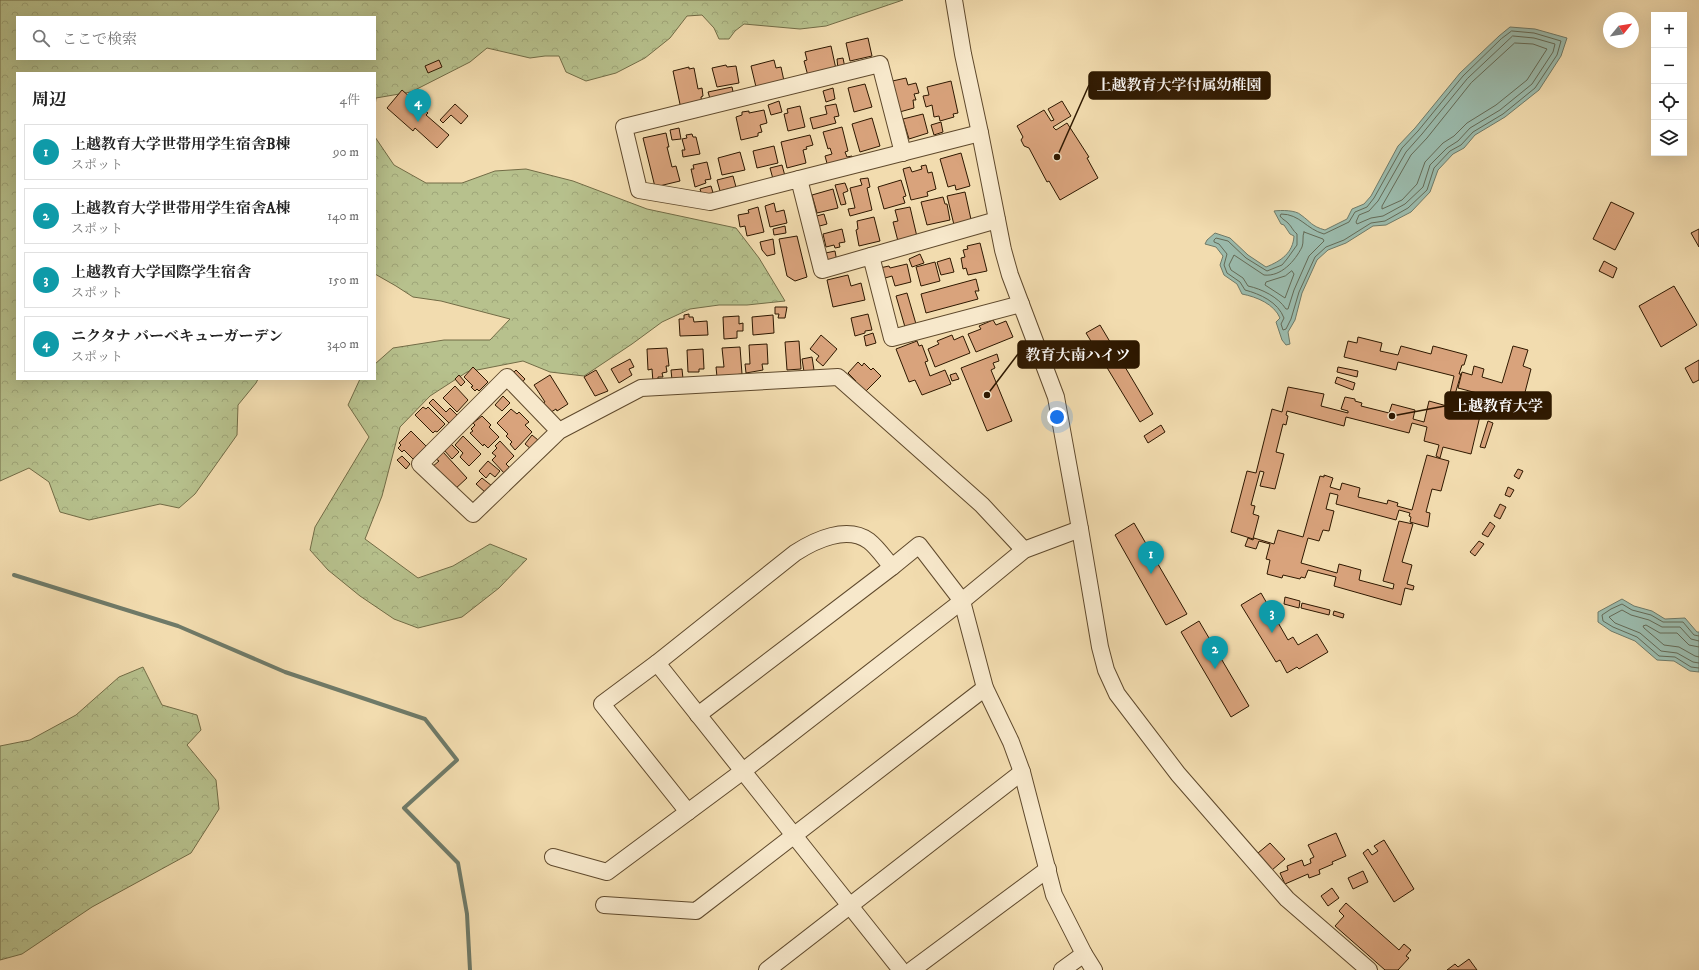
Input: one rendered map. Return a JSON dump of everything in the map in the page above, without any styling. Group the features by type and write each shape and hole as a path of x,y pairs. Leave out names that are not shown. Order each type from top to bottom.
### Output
{"street":[{"path":"954,0 963,54 1004,256 1056,397 1100,647 1106,670 1117,694 1178,774 1287,899 1369,970"},
{"path":"903,153 880,64 624,127 639,190 710,202 903,153 980,133"},
{"path":"799,179 822,270 997,220"},
{"path":"871,256 892,338 1021,304"},
{"path":"559,431 507,377 420,464 473,514 559,431 641,388 838,377 982,505 1024,550"},
{"path":"553,856 607,872 742,771 962,601 1024,550 1080,529"},
{"path":"688,812 602,704 657,663 795,553 810,543 847,533 859,535 871,542 892,567"},
{"path":"698,715 919,545 962,601 985,688 1011,742 1022,772 1054,895 1084,954 1094,970"},
{"path":"657,663 900,970"},
{"path":"604,905 696,911 985,688"},
{"path":"767,970 1022,772"},
{"path":"912,970 1048,869"},
{"path":"1062,970 1084,954"}],"green space":[{"path":"0,0 903,0 826,26 800,29 744,24 735,31 729,39 719,39 714,28 702,15 687,16 670,38 645,58 616,73 586,81 566,72 559,56 530,58 487,48 470,62 411,92 376,98 376,72 16,72 16,380 258,380 238,405 237,435 195,494 179,508 160,504 89,520 60,512 49,482 29,468 0,481"},
{"path":"376,138 394,165 426,183 462,183 495,171 526,169 573,181 647,209 736,228 759,258 785,301 747,305 719,305 690,309 662,322 584,376 550,372 523,361 467,372 430,396 400,427 382,496 365,539 418,578 453,566 490,544 527,559 499,588 462,617 418,628 394,619 360,596 328,570 310,550 315,527 369,437 348,405 360,380 376,380 376,363 393,348 444,340 490,340 510,319 441,301 413,297 376,275"},
{"path":"143,667 162,705 197,715 201,730 187,745 216,780 219,809 191,853 92,907 22,954 0,960 0,746 30,740 76,715 119,677"}],"water":[{"path":"1510,27 1535,29 1567,38 1561,56 1539,90 1505,117 1475,135 1464,148 1453,154 1438,170 1430,192 1411,212 1386,225 1373,226 1346,243 1328,250 1317,260 1302,293 1295,320 1288,332 1290,344 1286,345 1282,340 1276,322 1280,318 1274,309 1264,302 1242,294 1237,284 1224,275 1220,265 1223,256 1216,247 1205,244 1207,240 1215,233 1230,238 1248,255 1266,267 1277,262 1289,252 1294,236 1290,234 1284,225 1281,224 1274,211 1292,211 1299,213 1314,225 1325,230 1347,219 1352,209 1364,204 1371,196 1398,146 1415,128 1460,73"},
{"path":"1622,599 1634,606 1652,611 1665,619 1685,618 1697,632 1699,632 1699,672 1690,671 1674,661 1657,660 1635,641 1611,631 1598,622 1598,612"}],"building":[{"path":"868,38 872,56 850,61 846,43"},
{"path":"831,46 836,69 808,76 804,61 807,60 805,52"},
{"path":"843,58 845,68 838,69 837,59"},
{"path":"439,60 442,67 428,73 425,66"},
{"path":"774,60 776,68 781,67 784,81 756,87 751,66"},
{"path":"726,65 727,67 736,66 739,83 717,87 712,68"},
{"path":"689,67 689,69 694,68 698,89 702,88 702,104 681,109 673,71"},
{"path":"906,78 908,85 916,83 919,93 914,94 916,100 913,100 914,108 896,113 888,82"},
{"path":"951,81 958,113 953,114 954,117 940,121 939,116 934,117 932,105 926,107 923,96 929,95 927,87"},
{"path":"865,84 872,107 854,112 848,88"},
{"path":"732,87 734,96 711,102 708,92"},
{"path":"833,88 835,99 826,102 823,91"},
{"path":"402,90 428,113 426,115 449,135 437,148 415,128 413,131 387,108"},
{"path":"779,101 782,112 771,115 768,105"},
{"path":"1062,101 1071,116 1053,127 1056,130 1067,123 1089,157 1087,158 1098,178 1060,200 1049,181 1047,182 1029,148 1024,146 1021,140 1023,137 1017,126 1044,110 1051,121 1054,120 1048,109"},
{"path":"455,104 468,116 461,124 451,115 443,123 440,120"},
{"path":"836,104 839,116 834,117 836,123 813,129 810,118 827,114 825,106"},
{"path":"800,106 805,127 788,131 784,114 788,113 787,109"},
{"path":"764,110 767,123 760,125 762,132 758,133 758,136 741,140 736,117 742,115 742,112 749,111 749,113"},
{"path":"923,114 928,133 909,139 903,119"},
{"path":"872,118 880,146 860,152 852,124"},
{"path":"941,122 943,132 934,135 931,125"},
{"path":"842,127 848,151 845,152 847,157 852,156 853,160 828,167 825,156 832,154 830,148 828,149 823,132"},
{"path":"679,128 681,139 672,140 670,130"},
{"path":"666,133 669,147 667,147 672,167 676,166 680,181 655,187 643,138"},
{"path":"692,134 693,137 696,137 700,154 683,157 682,150 685,150 682,139 687,138 686,135"},
{"path":"810,135 813,145 806,147 807,149 803,150 806,163 787,168 781,142"},
{"path":"774,146 778,163 757,168 753,151"},
{"path":"740,152 745,170 722,175 718,158"},
{"path":"961,153 970,186 956,190 955,185 948,187 940,159"},
{"path":"707,162 711,179 705,180 706,183 695,187 691,169 694,169 693,165"},
{"path":"782,165 785,176 773,179 770,168"},
{"path":"926,165 928,173 932,172 936,189 927,192 928,196 911,200 903,169 910,167 912,172 922,169 921,166"},
{"path":"733,176 736,187 720,191 717,180"},
{"path":"868,178 870,187 867,188 872,210 850,216 848,209 855,208 850,188 862,185 860,179"},
{"path":"901,180 906,196 903,197 905,203 884,209 878,187"},
{"path":"845,183 848,191 843,193 846,204 841,205 835,185"},
{"path":"711,186 714,196 703,199 700,189"},
{"path":"833,189 838,208 817,213 812,195"},
{"path":"965,192 972,224 955,229 947,196"},
{"path":"943,197 945,204 947,204 950,220 927,225 921,202"},
{"path":"1611,202 1634,213 1615,250 1593,239"},
{"path":"774,203 776,212 784,210 787,223 770,227 765,206"},
{"path":"758,207 764,232 747,236 745,226 740,227 738,215 749,213 748,210"},
{"path":"910,207 918,241 899,245 893,222 898,221 895,210"},
{"path":"824,214 827,224 816,227 813,217"},
{"path":"874,217 880,241 859,246 856,230 858,229 857,221"},
{"path":"785,226 786,233 774,235 773,229"},
{"path":"842,229 845,242 839,243 840,247 835,248 834,245 826,247 823,234"},
{"path":"1699,229 1699,247 1691,233"},
{"path":"797,236 807,277 795,281 787,276 779,239"},
{"path":"773,239 775,254 767,256 762,250 760,242"},
{"path":"980,243 987,271 968,275 966,268 963,269 961,258 965,257 963,250 968,249 967,246"},
{"path":"835,251 837,262 824,265 821,254"},
{"path":"920,254 924,263 912,267 909,259"},
{"path":"950,258 954,272 941,275 937,262"},
{"path":"1604,261 1617,268 1613,278 1599,271"},
{"path":"935,262 940,281 921,286 916,267"},
{"path":"907,264 911,282 895,286 892,276 878,280 875,269 889,266 890,268"},
{"path":"848,275 851,286 861,283 865,300 833,307 827,280"},
{"path":"976,279 979,291 975,291 978,299 926,313 921,294"},
{"path":"1674,286 1697,325 1661,347 1639,306"},
{"path":"907,293 916,324 905,327 896,296"},
{"path":"775,307 787,307 785,318 778,318 779,314 775,314"},
{"path":"689,314 689,317 693,317 694,322 707,321 708,335 680,336 679,319 684,319 684,315"},
{"path":"868,314 872,330 865,331 865,333 855,336 851,318"},
{"path":"773,315 774,333 753,335 752,317"},
{"path":"739,316 739,324 743,323 743,331 737,331 737,338 724,339 723,317"},
{"path":"993,320 996,325 1006,321 1013,337 976,352 968,334 981,329 979,326"},
{"path":"1100,325 1153,414 1140,422 1086,333"},
{"path":"873,333 876,343 866,346 864,336"},
{"path":"821,335 837,349 823,366 816,360 819,356 810,349"},
{"path":"952,335 954,340 963,336 970,353 935,367 928,349 939,344 937,341"},
{"path":"1358,337 1382,343 1380,351 1398,355 1401,346 1431,354 1433,346 1467,355 1459,374 1461,374 1451,408 1480,416 1471,454 1443,447 1440,458 1436,456 1439,445 1424,441 1427,427 1412,423 1409,433 1346,417 1344,426 1287,411 1286,415 1288,416 1286,425 1283,424 1276,452 1284,454 1275,489 1260,486 1264,472 1260,471 1251,505 1255,506 1253,514 1259,516 1253,539 1231,532 1247,471 1256,473 1272,409 1282,412 1288,387 1324,394 1321,406 1348,413 1348,411 1341,409 1345,397 1355,399 1355,401 1362,403 1361,406 1389,413 1392,404 1415,410 1413,419 1424,422 1429,401 1447,406 1454,376 1398,362 1396,370 1344,357 1348,341 1357,343"},
{"path":"799,341 801,369 787,370 785,342"},
{"path":"917,341 919,346 922,345 928,361 925,362 930,376 945,370 951,384 922,395 915,380 909,382 896,349"},
{"path":"767,344 768,364 762,364 763,370 746,373 745,364 750,364 749,345"},
{"path":"1513,346 1528,350 1523,366 1531,369 1523,400 1501,394 1500,399 1458,388 1462,372 1472,375 1474,366 1484,369 1482,377 1502,383"},
{"path":"740,347 742,374 717,377 716,367 724,367 722,348"},
{"path":"667,348 669,366 666,366 667,372 662,373 663,377 658,377 658,381 653,382 652,369 648,370 647,349"},
{"path":"703,349 704,369 699,369 699,372 688,372 687,350"},
{"path":"997,354 999,361 993,363 995,368 991,370 1012,421 987,431 961,368"},
{"path":"812,357 814,370 804,372 802,359"},
{"path":"630,359 634,367 629,369 632,375 619,383 611,369"},
{"path":"1699,360 1699,380 1693,383 1685,368"},
{"path":"858,362 862,366 864,363 871,370 873,368 881,376 863,394 853,384 856,381 848,373"},
{"path":"473,367 488,382 479,391 477,389 475,391 471,387 473,386 464,377"},
{"path":"1338,367 1358,371 1357,377 1337,372"},
{"path":"682,369 683,379 672,380 671,370"},
{"path":"516,370 525,379 518,387 508,378"},
{"path":"596,370 608,391 595,396 584,377"},
{"path":"956,373 959,379 952,381 950,375"},
{"path":"459,375 465,382 461,386 455,379"},
{"path":"550,375 568,404 557,411 556,409 548,414 538,406 545,402 534,385"},
{"path":"1337,377 1355,383 1353,390 1335,383"},
{"path":"455,386 468,400 457,412 443,398"},
{"path":"503,396 510,403 502,411 495,405"},
{"path":"433,399 446,412 450,408 458,416 450,424 429,403"},
{"path":"423,407 426,409 428,407 445,424 437,432 435,431 433,433 415,415"},
{"path":"511,409 517,414 519,412 529,422 525,425 532,432 515,450 510,444 512,442 506,436 508,434 497,423"},
{"path":"482,416 491,425 489,427 499,437 488,448 484,444 483,446 470,433 473,431 471,429 475,425 473,423"},
{"path":"1488,421 1493,423 1485,448 1480,447"},
{"path":"1161,425 1165,432 1148,443 1144,436"},
{"path":"411,431 426,446 413,459 404,450 402,452 398,448 401,445 399,443"},
{"path":"532,435 538,440 531,449 525,444"},
{"path":"463,436 481,454 469,466 460,457 463,453 455,445"},
{"path":"500,441 514,456 506,464 511,469 505,474 492,460 496,456 492,453 497,448 495,446"},
{"path":"451,444 459,452 452,459 444,450"},
{"path":"443,452 467,478 454,490 432,467 439,461 436,459"},
{"path":"1427,455 1449,461 1441,491 1432,489 1426,512 1430,513 1428,527 1410,522 1410,513 1399,510 1396,520 1336,504 1338,495 1330,493 1326,509 1334,511 1329,531 1323,530 1319,541 1308,538 1301,563 1337,573 1339,564 1361,570 1359,580 1393,589 1394,584 1383,581 1399,521 1413,524 1402,562 1412,565 1407,584 1414,586 1413,590 1405,588 1401,605 1334,586 1336,577 1308,570 1305,578 1301,577 1300,579 1283,575 1282,578 1267,574 1270,560 1266,559 1270,544 1259,541 1256,549 1245,546 1248,538 1253,540 1254,538 1274,544 1278,530 1303,537 1320,476 1324,477 1324,475 1333,478 1330,487 1340,490 1342,483 1360,488 1358,497 1387,504 1388,500 1398,503 1397,506 1412,510"},
{"path":"402,456 410,464 406,469 397,460"},
{"path":"488,461 500,471 495,477 490,473 486,478 479,471"},
{"path":"1518,469 1523,471 1519,479 1514,476"},
{"path":"482,478 492,486 486,493 476,484"},
{"path":"1508,487 1514,490 1510,497 1505,495"},
{"path":"1500,504 1506,507 1500,519 1494,516"},
{"path":"1490,522 1495,526 1488,537 1482,534"},
{"path":"1134,523 1187,614 1166,625 1115,535"},
{"path":"1479,541 1484,544 1475,556 1470,552"},
{"path":"1261,593 1288,640 1293,637 1298,645 1317,634 1328,652 1299,669 1297,667 1287,673 1280,660 1276,662 1241,605"},
{"path":"1285,597 1300,601 1299,608 1284,604"},
{"path":"1302,603 1330,610 1329,615 1301,608"},
{"path":"1334,611 1344,614 1343,618 1333,615"},
{"path":"1199,621 1249,706 1231,717 1181,632"},
{"path":"1336,833 1346,856 1319,870 1320,874 1309,878 1308,874 1285,884 1280,873 1288,870 1287,866 1302,860 1304,866 1311,863 1310,859 1314,857 1308,845"},
{"path":"1384,840 1414,889 1394,902 1363,853 1368,849 1372,855 1378,851 1374,846"},
{"path":"1270,843 1285,859 1272,870 1258,853"},
{"path":"1363,871 1368,882 1353,889 1348,878"},
{"path":"1332,888 1339,898 1328,906 1321,896"},
{"path":"1346,903 1399,950 1404,944 1411,950 1406,956 1409,958 1398,970 1385,970 1335,926 1344,916 1339,911"},
{"path":"1469,959 1477,970 1447,970 1455,964 1458,967"}],"waterway":[{"path":"14,575 178,626 285,672 425,719 457,760 404,808 458,863 467,914 470,970"}],"place":[{"name":"ニクタナ バーベキューガーデン","path":"418,122"},
{"name":"上越教育大学付属幼稚園","path":"1057,157"},
{"name":"教育大南ハイツ","path":"987,395"},
{"name":"上越教育大学","path":"1392,416"},
{"name":"上越教育大学世帯用学生宿舎B棟","path":"1151,574"},
{"name":"上越教育大学国際学生宿舎","path":"1272,633"},
{"name":"上越教育大学世帯用学生宿舎A棟","path":"1215,669"}]}
